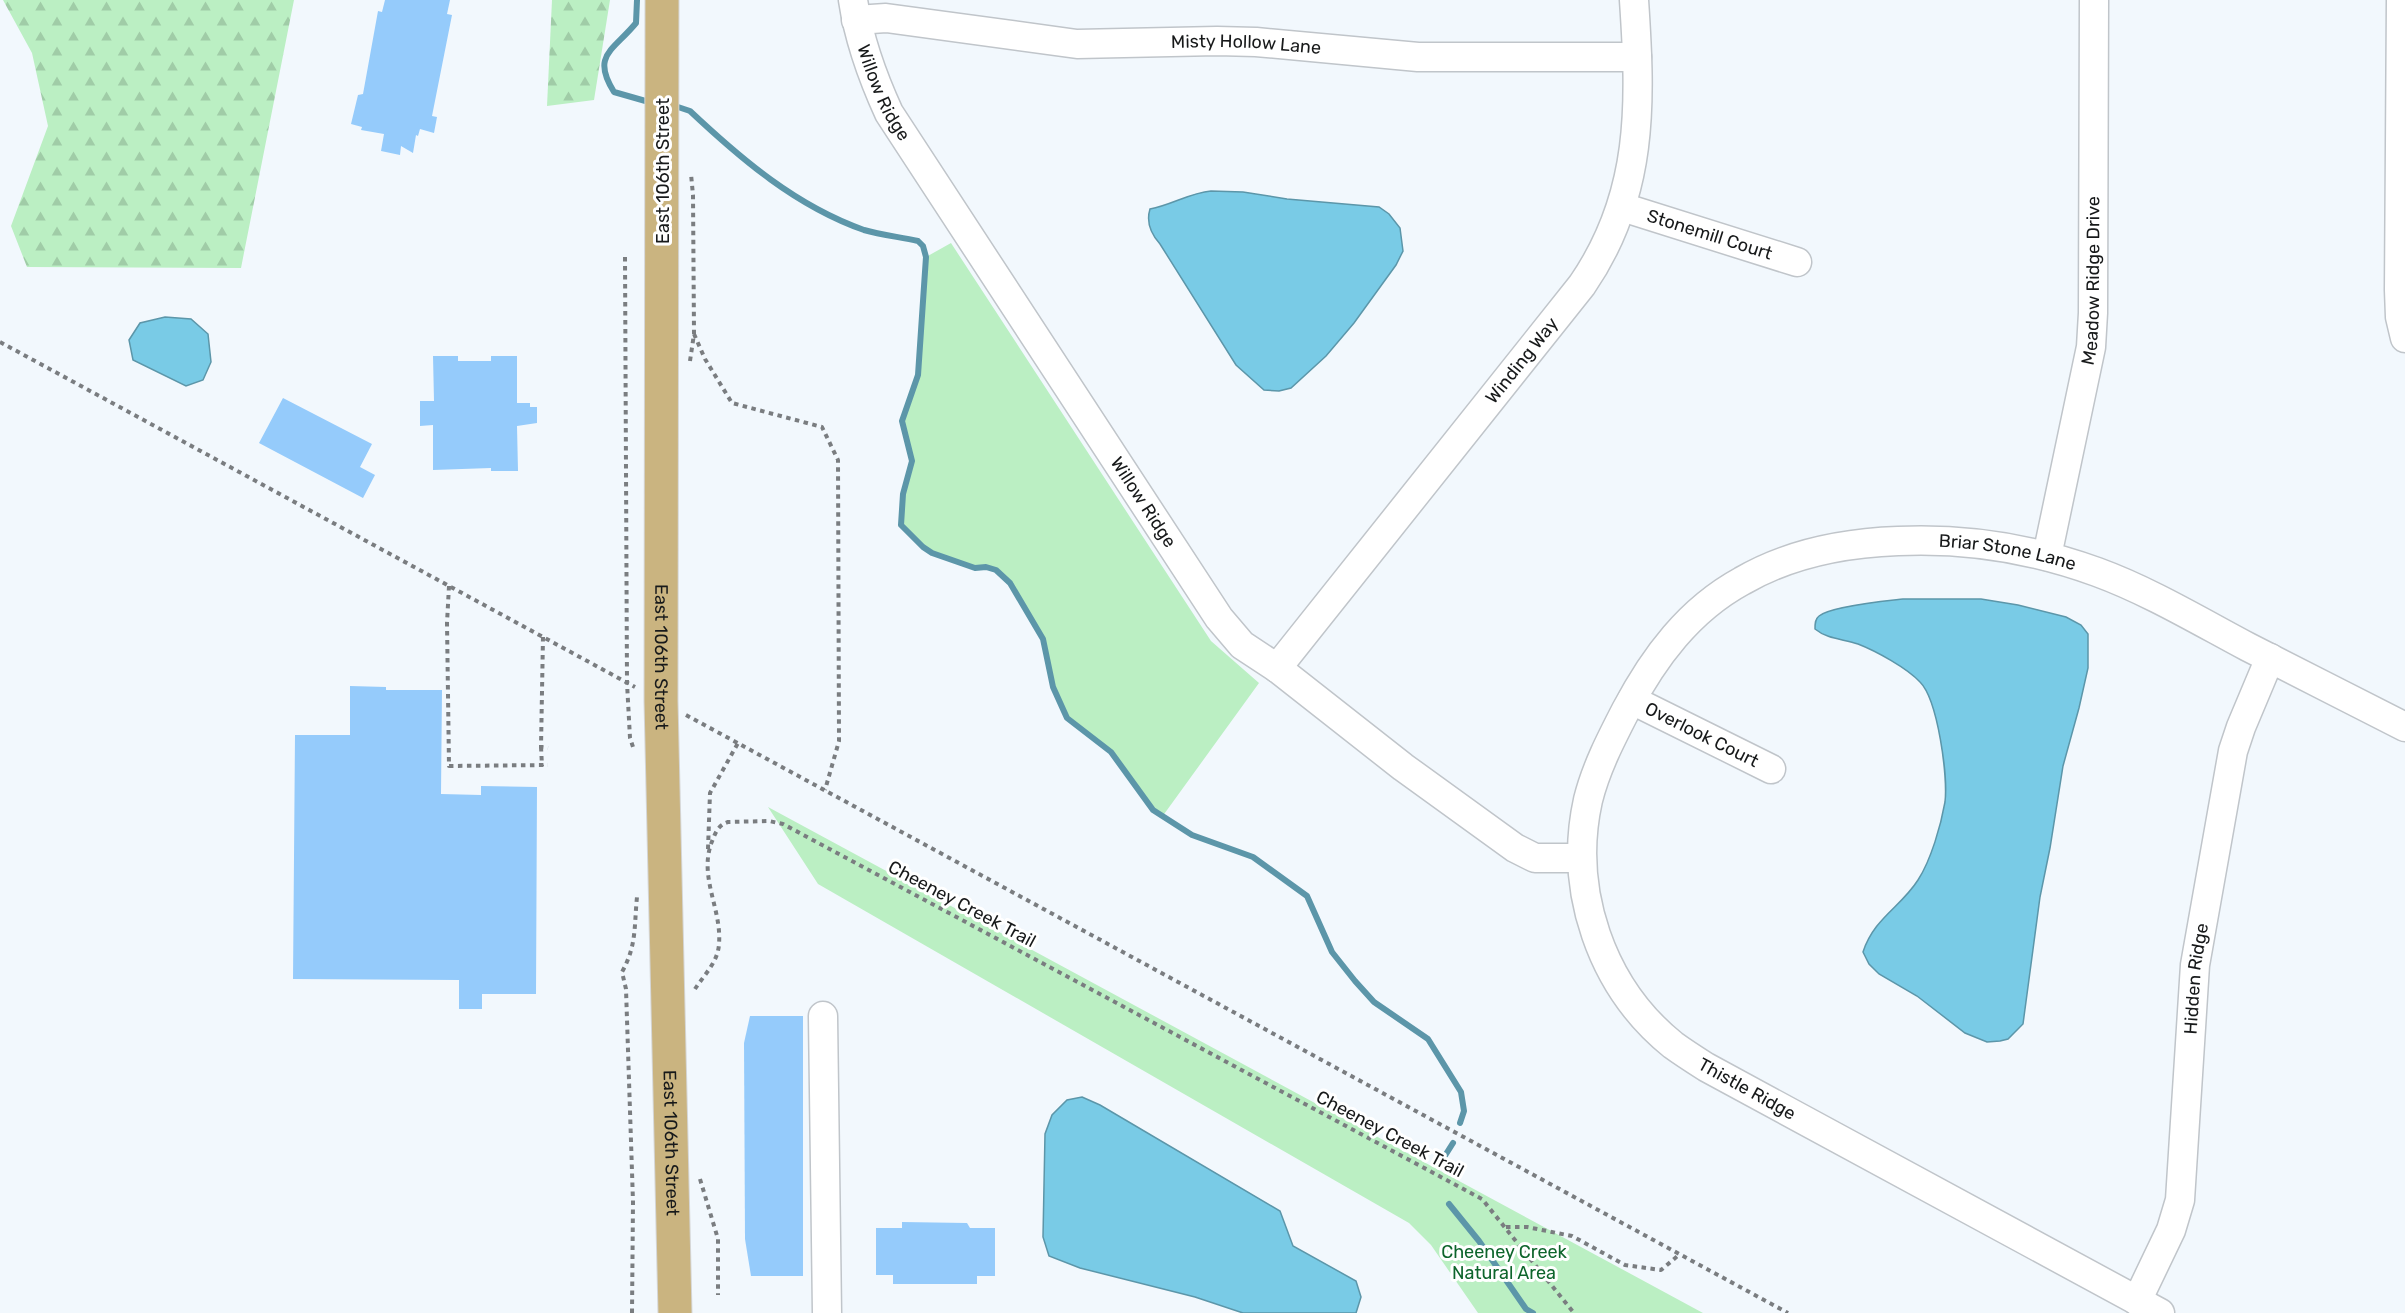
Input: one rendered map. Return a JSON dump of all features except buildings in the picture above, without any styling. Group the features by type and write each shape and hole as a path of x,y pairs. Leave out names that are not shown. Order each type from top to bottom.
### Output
{"main road":[{"name":"East 106th Street","path":"662,0 661,701 675,1313"}],"street":[{"name":"Winding Way","path":"1276,668 1582,285 1609,241 1622,207 1634,157 1636,138 1637,57 1634,0"},
{"name":"Meadow Ridge Drive","path":"2047,556 2091,347 2094,0"},
{"path":"2400,0 2399,290 2400,317 2405,338"},
{"name":"Misty Hollow Lane","path":"855,10 886,18 1077,44 1217,41 1256,42 1418,57 1637,57"},
{"name":"Willow Ridge","path":"855,10 872,75 889,113 1219,618 1242,645 1276,668 1403,766 1515,848 1535,858 1581,858"},
{"name":"Stonemill Court","path":"1622,207 1797,262"},
{"name":"Briar Stone Lane","path":"1632,700 1657,657 1682,629 1710,603 1741,581 1793,557 1838,547 1902,541 1998,547 2047,556 2120,582 2405,727"},
{"name":"Hidden Ridge","path":"2148,1307 2153,1271 2171,1230 2180,1200 2195,965 2233,751 2270,658"},
{"name":"Overlook Court","path":"1632,700 1771,769"},
{"name":"Thistle Ridge","path":"1632,700 1597,773 1589,799 1581,858 1586,901 1597,938 1611,971 1648,1022 1673,1045 1706,1067 2148,1307"},
{"path":"823,1016 827,1313"}],"path":[{"path":"690,173 693,195 694,334 690,363"},
{"path":"626,257 627,683 630,738 636,759"},
{"path":"694,334 705,359 732,403 822,427 838,460 839,741 825,790"},
{"path":"0,342 1788,1313"},
{"path":"449,586 447,623 449,766 548,765"},
{"path":"542,766 543,638"},
{"path":"707,866 710,793 738,743"},
{"path":"541,747 548,748"},
{"name":"Cheeney Creek Trail","path":"693,994 717,956 719,946 719,926 707,866 711,842 723,824 769,821 783,824 1482,1199 1574,1313"},
{"path":"632,1313 633,1202 626,989 622,972 630,958 636,935 638,889"},
{"path":"700,1174 718,1239 718,1295"},
{"path":"1506,1227 1527,1227 1572,1236 1626,1265 1661,1270 1680,1254"}],"green space":[{"path":"3,0 294,0 241,268 27,267 11,226 48,126 32,53"},
{"path":"552,0 610,0 594,100 547,106"},
{"path":"951,243 1211,641 1259,683 1162,817 1141,794 1111,752 1067,718 1053,687 1043,639 1010,583 996,570 986,567 975,568 932,553 901,525 903,494 912,461 902,421 918,375 926,257"},
{"name":"Cheeney Creek Natural Area","path":"768,807 1703,1313 1478,1313 1431,1245 1409,1223 818,884"}],"water":[{"path":"1211,191 1243,192 1287,199 1379,207 1389,214 1400,228 1403,251 1396,265 1354,323 1326,356 1291,388 1279,391 1264,390 1236,365 1152,232 1149,223 1150,209"},
{"path":"165,317 191,319 208,334 211,362 203,380 186,386 133,360 129,340 140,323"},
{"path":"1903,599 1981,599 2018,605 2066,617 2081,625 2088,634 2088,668 2063,766 2040,897 2023,1024 2008,1039 2000,1041 1987,1042 1965,1033 1917,996 1879,974 1869,964 1863,952 1874,930 1911,889 1927,863 1945,802 1943,758 1937,721 1926,691 1920,682 1873,651 1820,632 1815,629 1815,623 1819,616 1835,609"},
{"path":"1082,1097 1100,1105 1280,1211 1293,1246 1356,1281 1361,1297 1356,1313 1243,1313 1195,1297 1080,1268 1049,1256 1043,1237 1045,1134 1052,1115 1067,1100"}],"waterway":[{"path":"637,0 636,23 608,54 604,70 614,92 649,102"},
{"path":"675,106 690,111 771,180 815,208 864,230 918,241 923,246 926,257 918,375 902,421 912,461 903,494 901,525 932,553 975,568 986,567 996,570 1010,583 1043,639 1053,687 1067,718 1111,752 1153,810 1192,835 1253,857 1307,896 1332,952 1355,981 1374,1002 1428,1039 1461,1092 1464,1111 1460,1123"},
{"path":"1441,1162 1453,1143"},
{"path":"1449,1204 1479,1241 1526,1309 1533,1313"}]}
